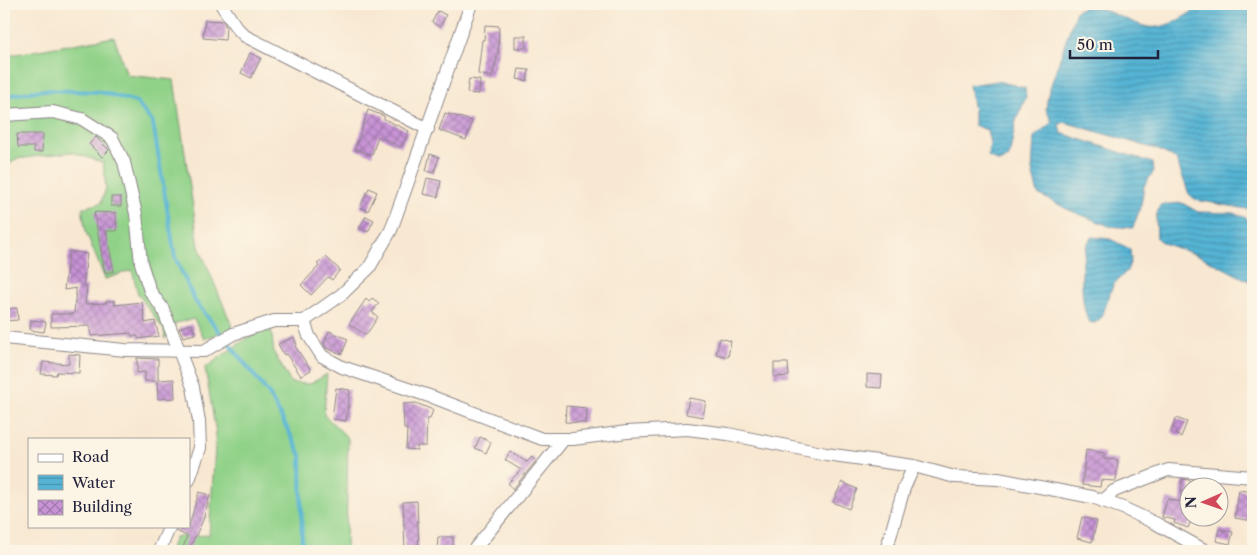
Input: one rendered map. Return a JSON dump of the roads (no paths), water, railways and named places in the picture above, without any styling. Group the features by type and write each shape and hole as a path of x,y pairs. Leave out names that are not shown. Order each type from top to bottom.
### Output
{"street":[{"path":"221,4 236,27 246,36 428,129"},
{"path":"4,338 126,350 204,351 216,346 233,334 274,321 304,321 341,295 369,268 391,230 471,4"},
{"path":"4,115 54,112 82,119 112,138 124,162 136,214 141,263 150,291 164,309 193,387 199,421 200,448 190,477"},
{"path":"304,321 309,336 322,356 342,367 435,398 542,439 564,439 687,429 728,434 826,454 914,466 955,477 998,479 1102,501 1158,524 1206,551"},
{"path":"473,551 564,439"},
{"path":"886,551 904,488 914,466"},
{"path":"1102,501 1114,491 1168,470 1253,477"},
{"path":"159,551 169,528"}],"water":[{"path":"1205,4 1253,4 1253,210 1196,200 1189,194 1176,159 1159,150 1064,122 1059,125 1061,133 1153,163 1154,171 1144,186 1141,205 1133,228 1109,226 1069,210 1038,194 1032,171 1034,137 1052,122 1046,109 1048,94 1076,11 1087,5 1141,25 1156,27 1178,20"},
{"path":"997,81 1025,88 1026,97 1016,121 1009,157 999,162 988,156 990,143 987,130 974,125 974,111 969,85"},
{"path":"1182,203 1198,212 1234,213 1253,221 1253,283 1200,256 1163,243 1157,238 1156,217 1160,205"},
{"path":"1092,237 1110,239 1130,249 1131,260 1127,271 1113,285 1102,317 1095,323 1089,322 1086,315 1082,292 1084,254 1087,244"}],"waterway":[{"path":"4,96 42,90 101,92 136,102 153,123 175,257 195,301 269,394 301,455 302,551"}]}
